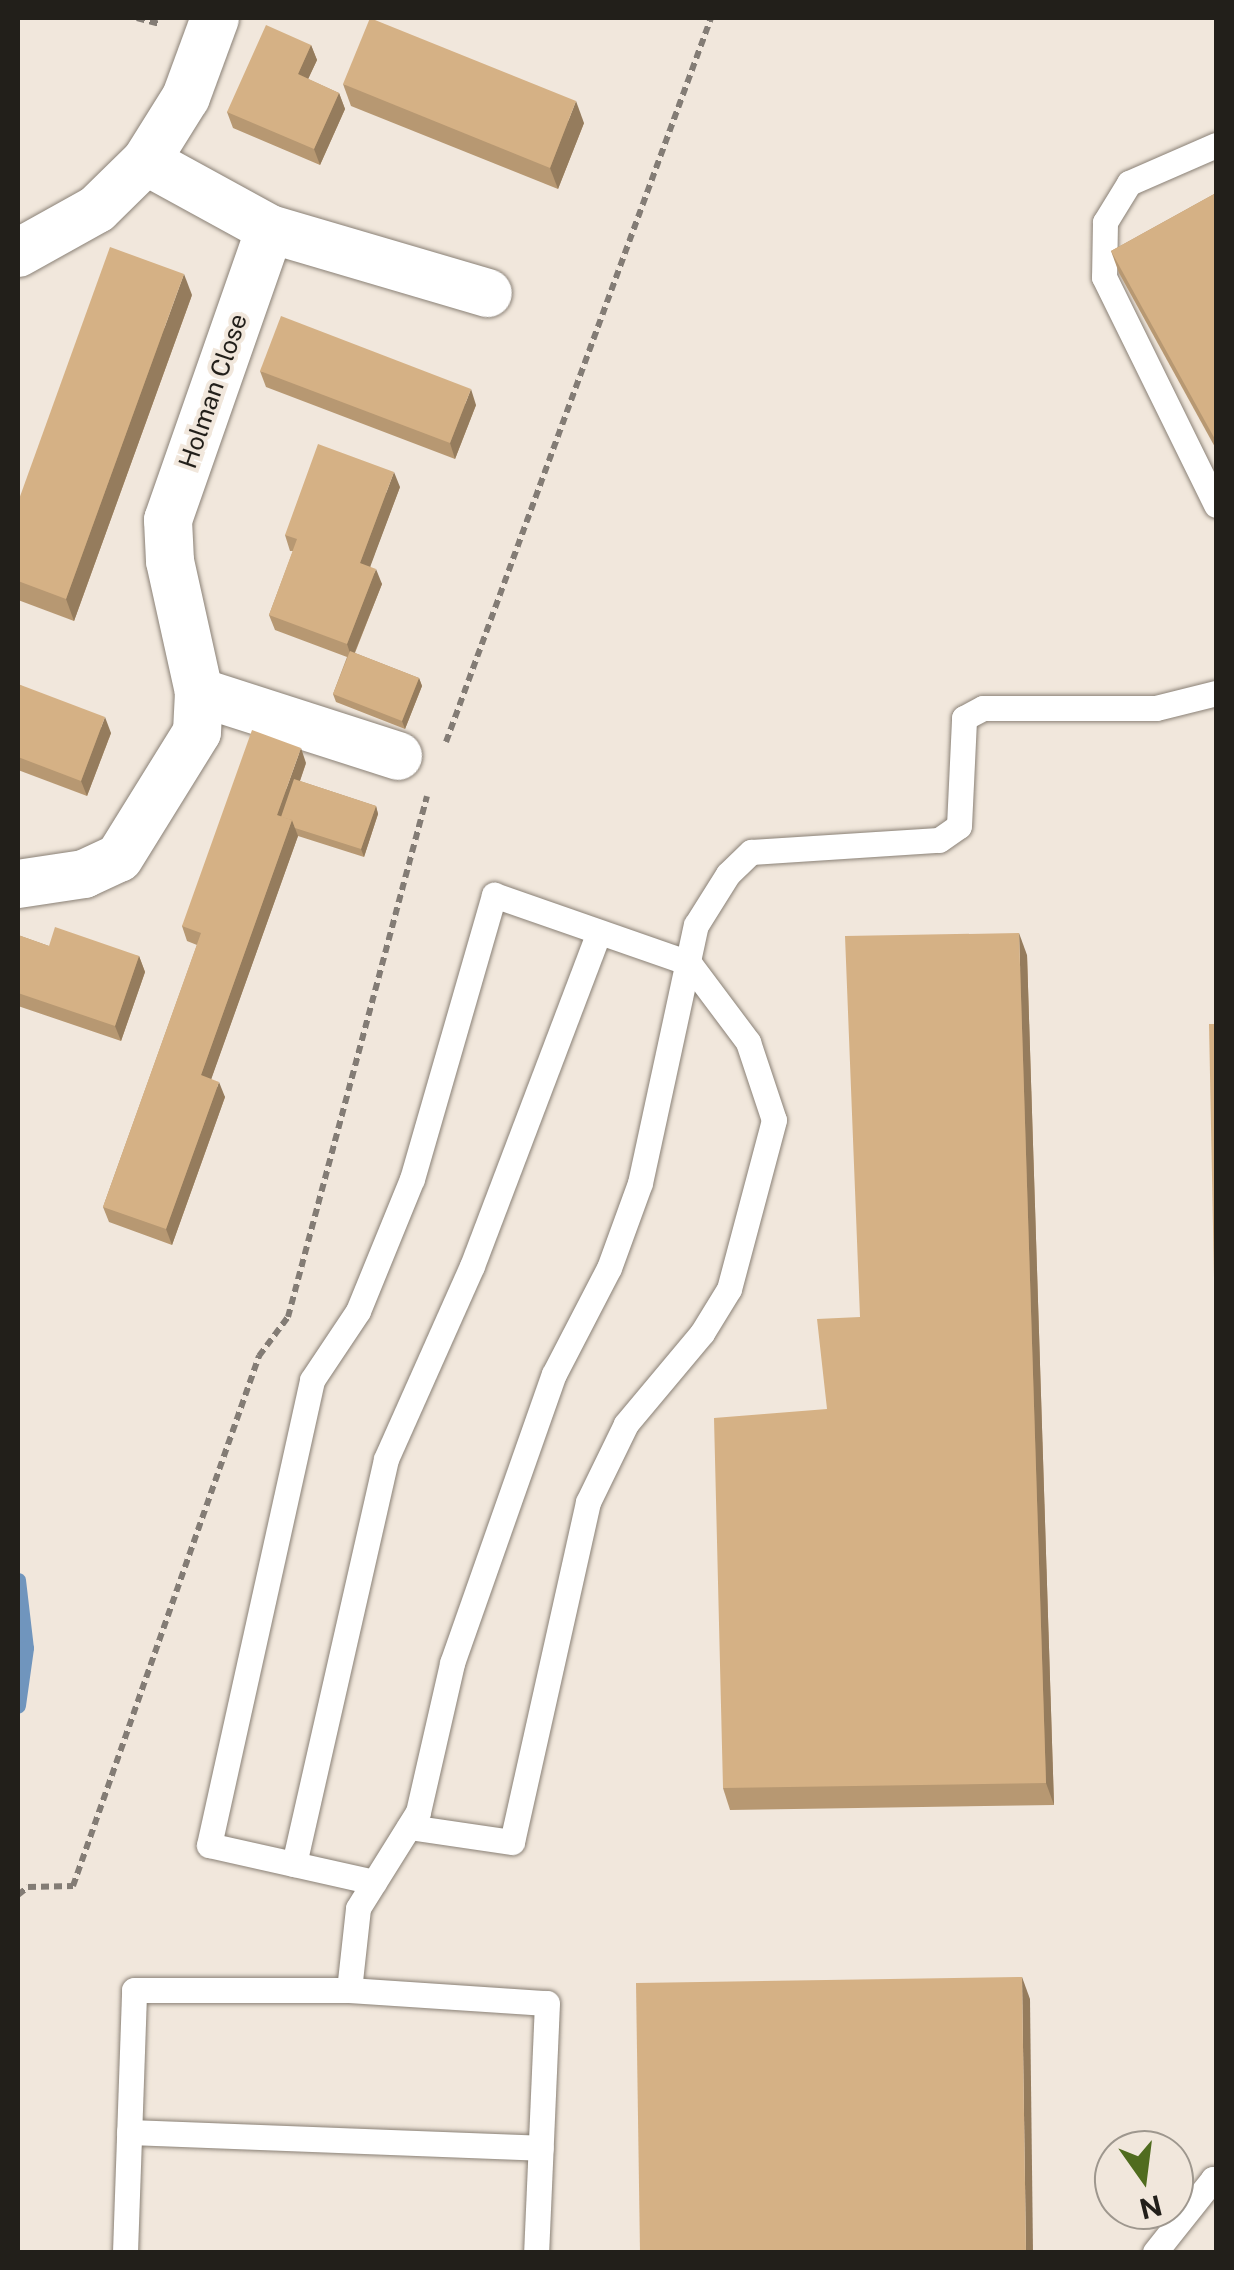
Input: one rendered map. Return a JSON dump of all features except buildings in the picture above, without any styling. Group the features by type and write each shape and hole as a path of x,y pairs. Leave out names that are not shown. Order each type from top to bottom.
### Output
{"street":[{"path":"18,253 97,209 146,161 186,98 215,18"},
{"path":"146,161 270,229 488,293"},
{"name":"Holman Close","path":"18,884 84,874 119,858 197,732 199,692 170,561 168,520 270,229"},
{"path":"199,692 398,756"}],"lane":[{"path":"1216,145 1129,183 1106,222 1104,276 1216,505"},
{"path":"349,1990 358,1908 418,1812 452,1663 548,1392 609,1268 640,1183 696,925 728,874 751,852 939,840 960,826 964,718 983,708 1156,708 1216,693"},
{"path":"374,1882 209,1846 312,1380 358,1310 412,1179 494,895 688,962 748,1042 774,1120 729,1289 702,1334 626,1424 588,1502 512,1842 409,1827"},
{"path":"294,1864 386,1459 472,1266 599,932"},
{"path":"125,2252 134,1990 349,1990 547,2002 536,2252"},
{"path":"129,2132 541,2148"},
{"path":"1155,2252 1213,2178 1216,2186"}],"path":[{"path":"398,756 435,771 711,18"},
{"path":"18,1894 28,1887 74,1886 260,1356 288,1317 433,774 398,756"}],"waterway":[{"path":"18,1580 26,1648 18,1705"}]}
